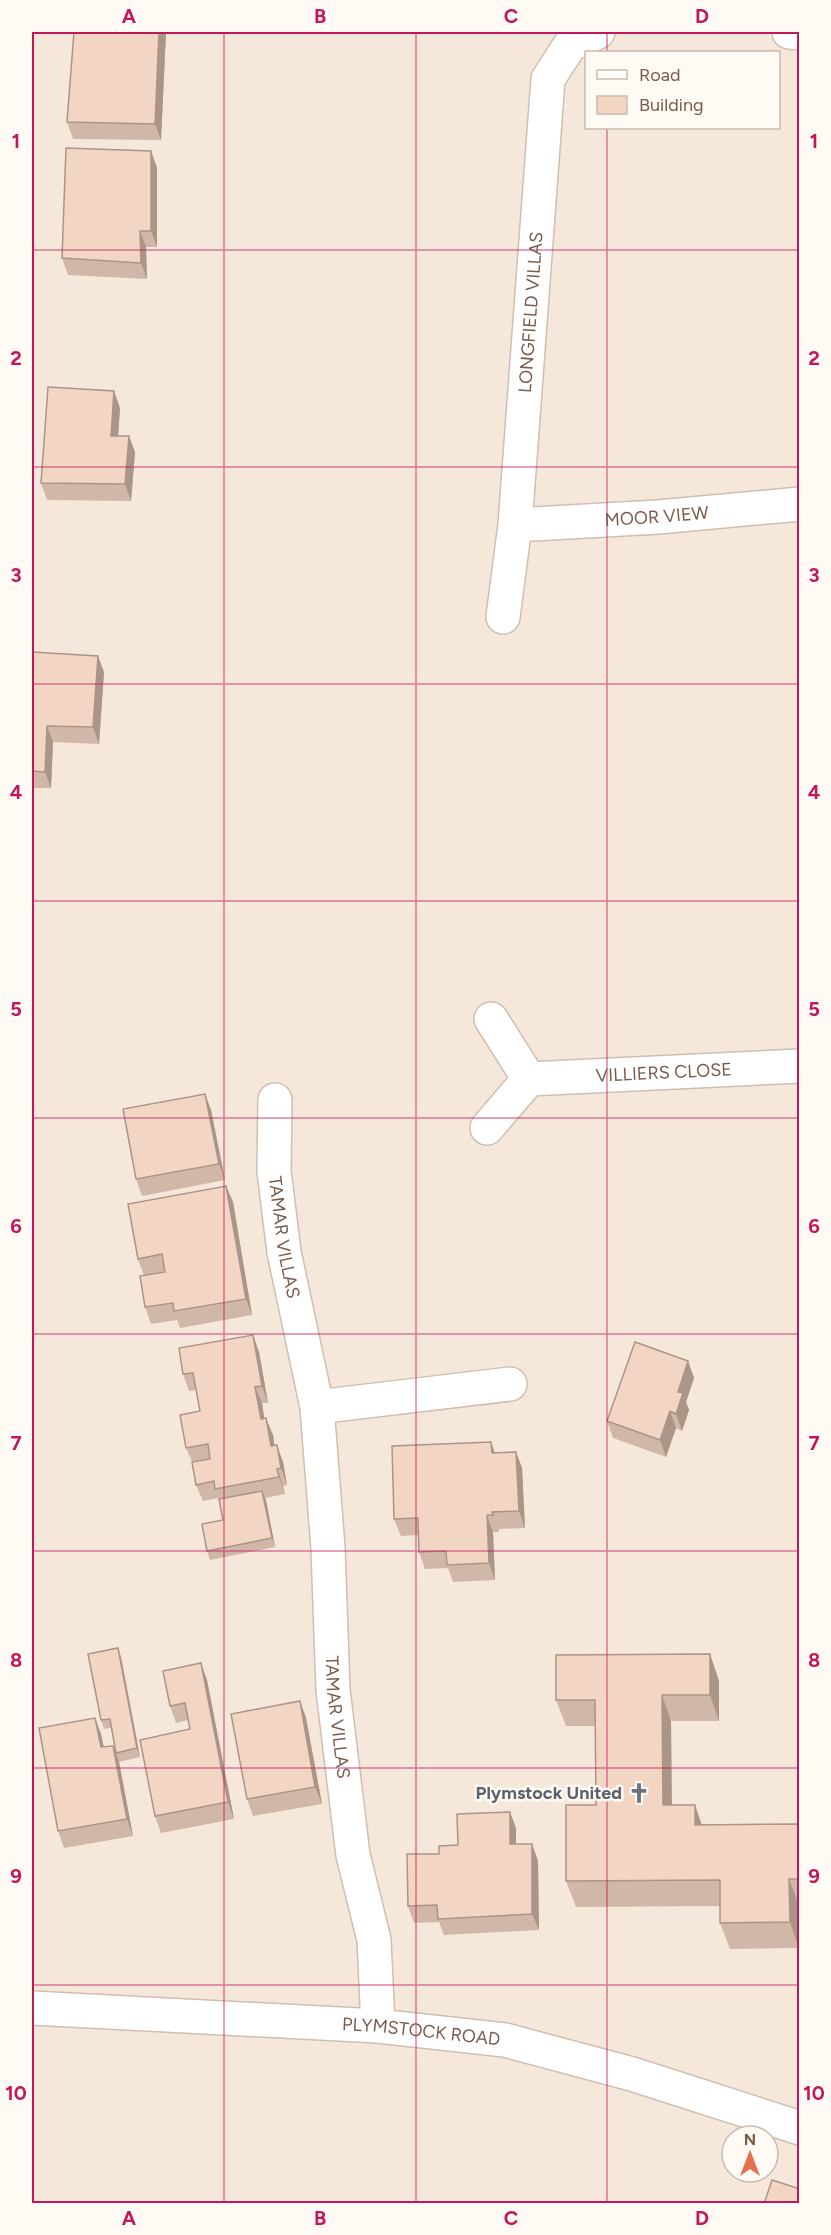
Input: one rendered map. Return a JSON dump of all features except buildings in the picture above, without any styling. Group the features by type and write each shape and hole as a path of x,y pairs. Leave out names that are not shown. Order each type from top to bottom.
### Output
{"street":[{"name":"LONGFIELD VILLAS","path":"503,617 515,525 548,80 570,45 598,32"},
{"path":"789,32 800,33"},
{"name":"MOOR VIEW","path":"515,525 658,518 800,504"},
{"path":"487,1128 529,1079 491,1019"},
{"name":"VILLIERS CLOSE","path":"529,1079 800,1066"},
{"name":"TAMAR VILLAS","path":"275,1100 274,1171 284,1252 317,1407 328,1548 333,1690 353,1855 374,1940 378,2026"},
{"path":"317,1407 510,1384"},
{"name":"PLYMSTOCK ROAD","path":"32,2008 378,2026 505,2040 632,2074 800,2128"}],"shaded area":[{"path":"32,32 799,32 799,2203 32,2203"}],"place":[{"name":"Plymstock United","path":"639,1793"}]}
